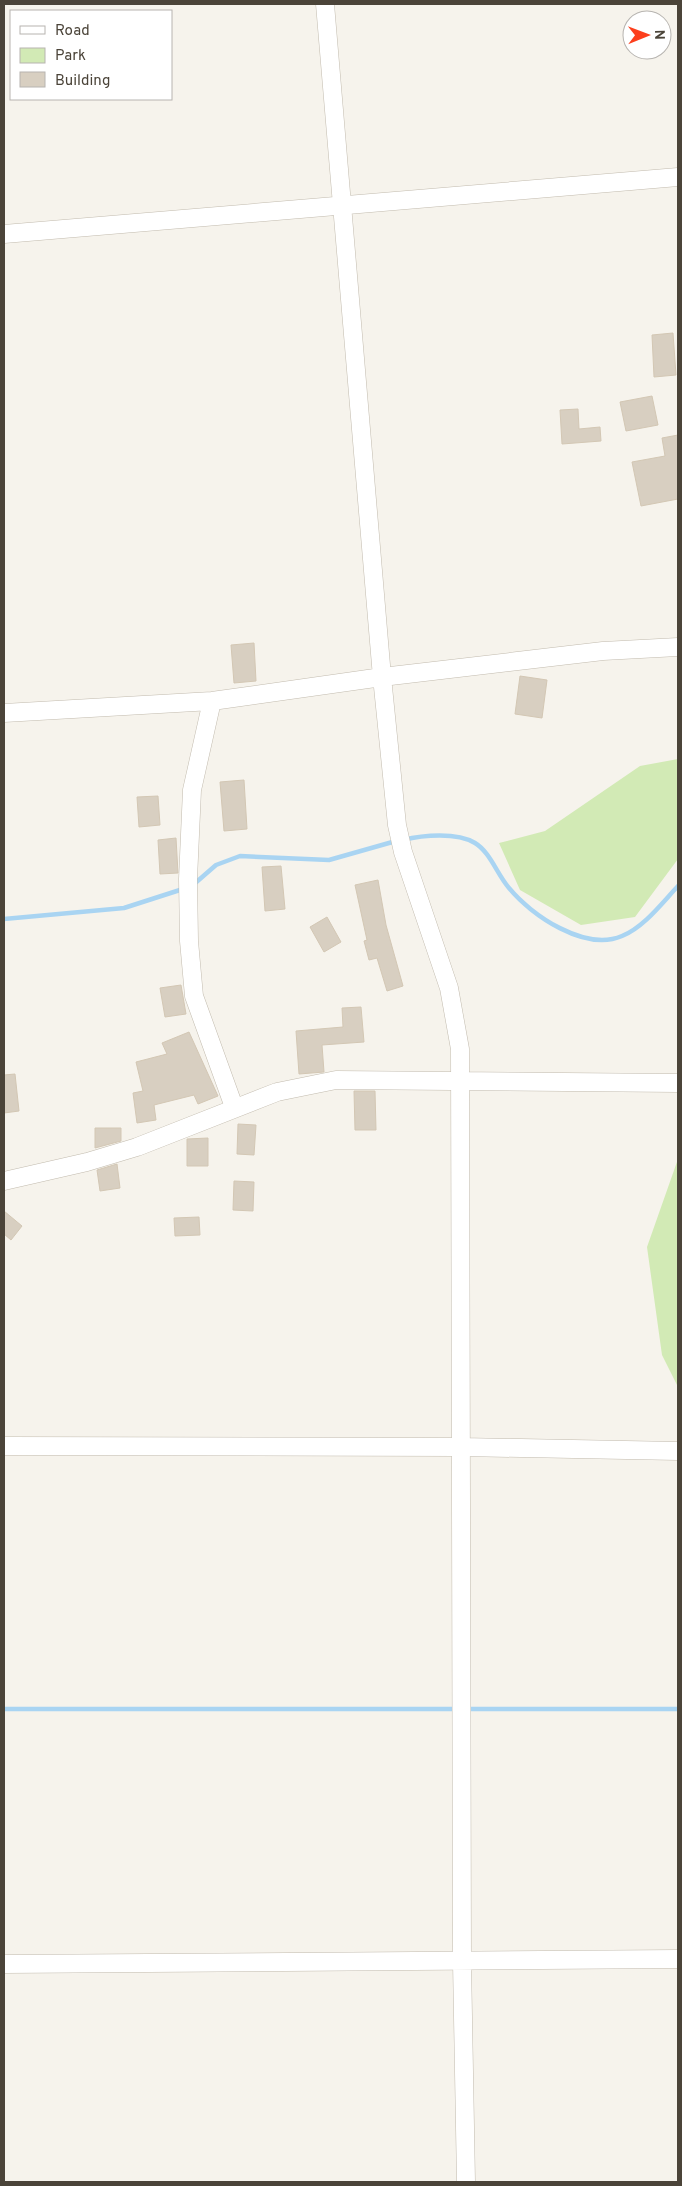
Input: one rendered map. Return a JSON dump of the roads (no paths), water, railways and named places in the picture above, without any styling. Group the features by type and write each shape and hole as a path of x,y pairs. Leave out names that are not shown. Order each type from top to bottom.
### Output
{"street":[{"path":"325,4 382,677 397,825 403,852 449,988 460,1049 462,1962 466,2182"},
{"path":"4,234 678,176"},
{"path":"4,713 212,701 382,677 612,650 678,647"},
{"path":"212,701 192,790 188,896 194,996 234,1107"},
{"path":"4,1182 87,1162 137,1147 234,1107 277,1092 336,1080 461,1079 678,1082"},
{"path":"4,1446 462,1447 678,1451"},
{"path":"4,1964 678,1959"}],"waterway":[{"path":"403,840 430,836 450,836 475,843 485,852 509,888 531,909 560,928 592,939 607,940 630,932 652,914 678,886"},
{"path":"193,885 216,865 240,856 329,860 396,841"},
{"path":"4,919 124,908 183,889"},
{"path":"4,1709 457,1709"},
{"path":"465,1709 678,1709"}]}
